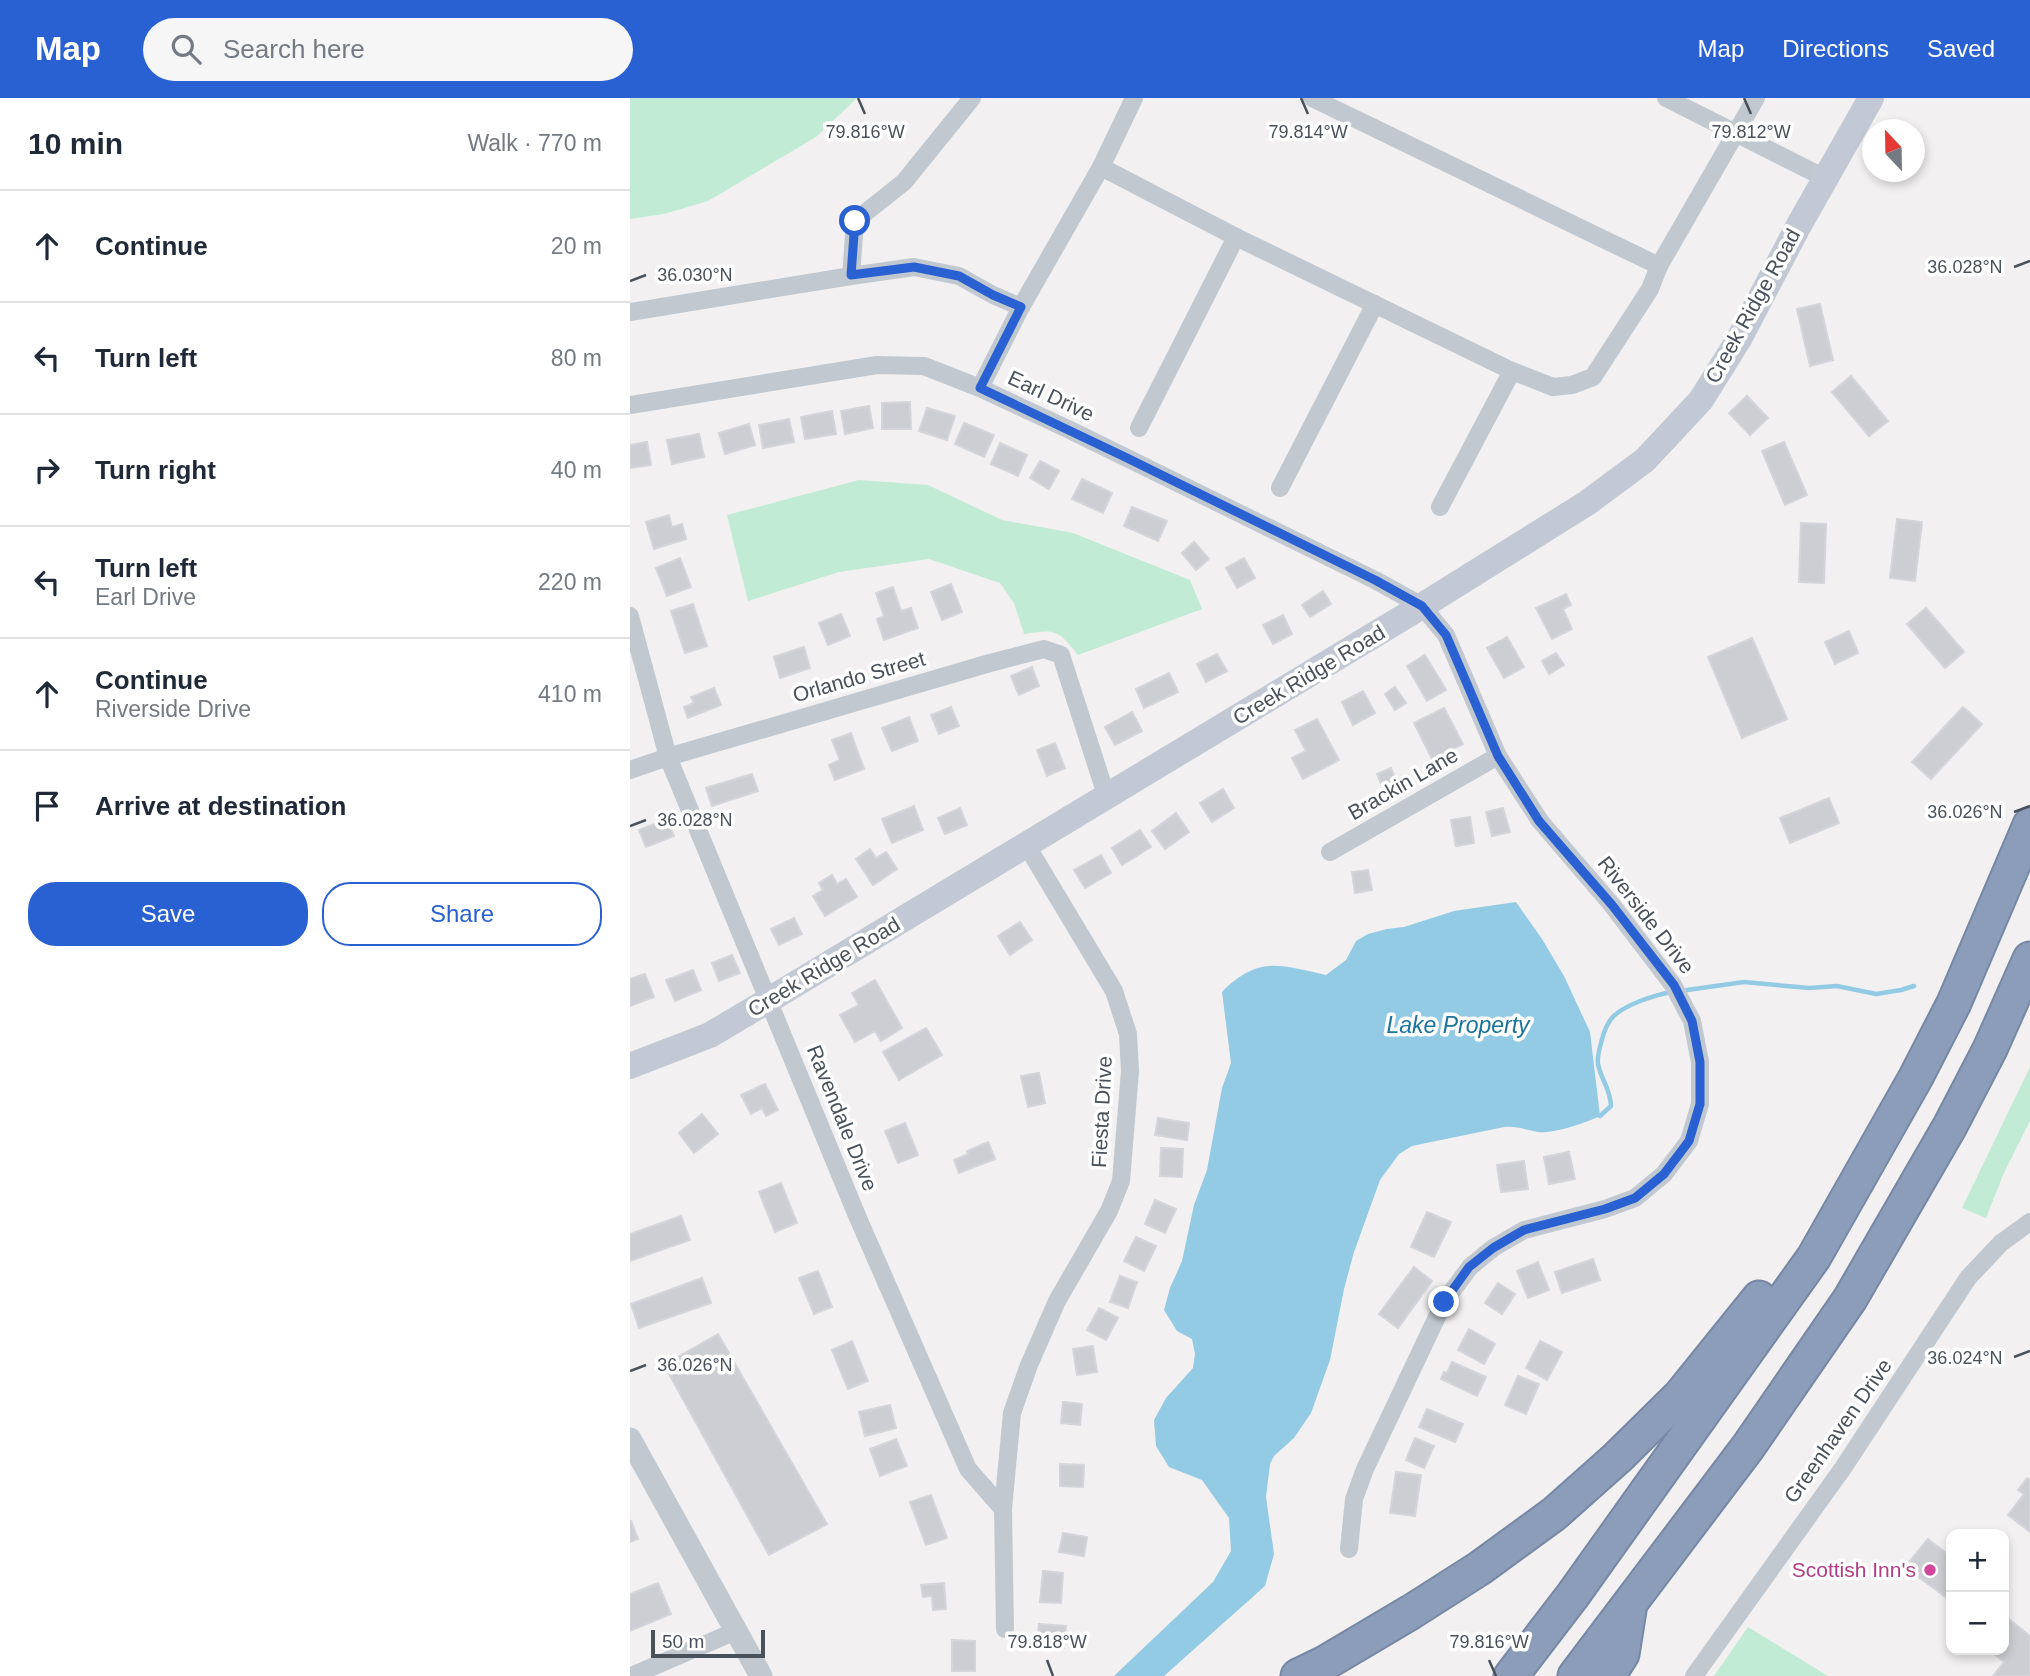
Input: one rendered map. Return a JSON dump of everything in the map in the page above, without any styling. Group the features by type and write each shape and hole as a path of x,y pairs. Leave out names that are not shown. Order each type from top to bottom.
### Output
{"highway":[{"path":"1510,1676 1573,1595 1814,1257 1872,1157 1954,1003 2030,825"},
{"path":"1575,1676 1748,1447 1850,1298 1956,1115 1990,1049 2030,959"},
{"path":"1298,1676 1411,1612 1480,1568 1554,1514 1606,1467 1680,1396 1757,1302 1828,1204 1872,1157"},
{"path":"1608,1676 1622,1654 1629,1606"}],"main road":[{"name":"Creek Ridge Road","path":"630,1066 710,1035 1027,846 1587,503 1645,460 1701,400 1739,339 1871,98"}],"street":[{"path":"851,275 855,221 904,182 972,98"},
{"path":"980,388 1021,307 1101,167 1134,98"},
{"path":"1312,98 1659,266"},
{"path":"1666,98 1825,178"},
{"path":"1101,167 1236,237 1512,370 1553,387 1572,385 1593,377 1650,289 1659,266 1756,98"},
{"path":"1139,428 1236,237"},
{"path":"630,312 914,267 959,276 1021,307"},
{"path":"1280,488 1375,304"},
{"name":"Earl Drive","path":"630,405 877,365 924,366 980,388 1083,436 1375,580 1422,606"},
{"path":"1440,507 1512,370"},
{"name":"Riverside Drive","path":"1349,1549 1354,1499 1365,1469 1444,1302 1469,1267 1493,1248 1524,1230 1605,1209 1635,1198 1664,1174 1689,1141 1700,1104 1700,1062 1692,1021 1674,985 1612,905 1539,821 1498,756 1446,635 1422,606"},
{"name":"Ravendale Drive","path":"630,616 668,757 858,1218 968,1469 1003,1509"},
{"name":"Orlando Street","path":"630,770 1044,649 1061,655 1107,798"},
{"name":"Brackin Lane","path":"1330,852 1498,756"},
{"name":"Fiesta Drive","path":"1003,1509 1012,1413 1029,1365 1057,1301 1109,1211 1121,1181 1130,1072 1128,1034 1114,991 1027,846"},
{"name":"Greenhaven Drive","path":"1695,1676 1843,1468 1968,1278 2001,1243 2030,1222"},
{"path":"630,1439 761,1676"},
{"path":"1003,1509 1005,1629"},
{"path":"631,1676 736,1631"}],"green space":[{"path":"630,98 857,98 816,137 708,201 664,214 630,219"},
{"path":"859,480 928,485 1002,520 1073,533 1190,580 1202,609 1078,655 1066,640 1056,633 1024,634 1014,603 1000,583 929,559 839,572 748,601 727,515"},
{"path":"2030,1067 2030,1121 2003,1175 1986,1218 1962,1208"},
{"path":"1748,1627 1828,1676 1714,1676"}],"water":[{"name":"Lake Property","path":"1516,902 1564,976 1590,1032 1600,1116 1552,1131 1538,1132 1504,1127 1412,1146 1399,1154 1380,1180 1354,1252 1330,1360 1311,1413 1294,1438 1274,1456 1270,1464 1266,1497 1274,1554 1265,1586 1164,1676 1114,1676 1213,1582 1231,1551 1229,1518 1202,1480 1169,1467 1156,1446 1154,1420 1166,1398 1193,1368 1195,1354 1192,1339 1177,1331 1164,1310 1182,1261 1194,1205 1207,1170 1222,1088 1231,1063 1222,992 1247,972 1271,966 1326,975 1346,960 1356,941 1368,934 1404,927 1454,911"}],"building":[{"path":"1820,304 1833,360 1810,366 1797,309"},
{"path":"1851,376 1888,421 1869,436 1832,392"},
{"path":"1747,396 1768,418 1750,435 1729,413"},
{"path":"910,402 911,429 882,429 882,403"},
{"path":"869,406 873,428 845,434 841,411"},
{"path":"927,408 955,416 947,440 919,431"},
{"path":"832,411 836,434 805,439 801,417"},
{"path":"789,419 794,442 763,448 759,425"},
{"path":"964,423 994,435 984,457 955,444"},
{"path":"749,424 755,445 725,454 719,433"},
{"path":"699,434 704,457 672,464 667,440"},
{"path":"647,442 651,465 630,468 630,445"},
{"path":"1784,442 1807,495 1785,505 1762,451"},
{"path":"1000,443 1027,455 1018,476 991,464"},
{"path":"1040,461 1059,471 1049,489 1030,478"},
{"path":"1082,479 1112,493 1103,513 1072,499"},
{"path":"1132,507 1167,521 1158,541 1124,526"},
{"path":"669,515 672,527 682,524 686,539 654,549 646,522"},
{"path":"1897,519 1922,522 1915,581 1890,578"},
{"path":"1801,523 1826,524 1824,583 1799,582"},
{"path":"1194,542 1209,559 1196,570 1182,553"},
{"path":"680,558 691,587 667,596 656,568"},
{"path":"1244,558 1255,578 1237,588 1226,568"},
{"path":"951,584 962,612 942,620 931,592"},
{"path":"893,587 901,611 911,608 918,628 884,640 877,619 884,616 876,593"},
{"path":"1323,591 1331,604 1310,617 1302,605"},
{"path":"1566,594 1571,605 1563,609 1572,629 1552,639 1536,608"},
{"path":"693,604 707,646 685,653 671,611"},
{"path":"1926,608 1964,652 1945,668 1907,624"},
{"path":"841,614 850,636 828,645 819,623"},
{"path":"1283,615 1292,634 1273,644 1263,625"},
{"path":"1849,631 1858,653 1835,664 1825,642"},
{"path":"1507,637 1524,667 1504,678 1487,648"},
{"path":"1752,638 1787,719 1742,738 1708,657"},
{"path":"804,647 810,668 780,678 774,657"},
{"path":"1556,653 1564,665 1549,674 1542,661"},
{"path":"1217,654 1227,671 1206,682 1197,664"},
{"path":"1425,655 1446,690 1427,701 1407,666"},
{"path":"1032,667 1039,686 1019,695 1011,676"},
{"path":"1169,673 1178,692 1144,708 1136,689"},
{"path":"1395,687 1406,703 1395,710 1385,694"},
{"path":"714,688 721,705 688,718 684,707 694,703 691,697"},
{"path":"1363,691 1375,713 1353,725 1342,702"},
{"path":"951,707 959,726 939,734 931,715"},
{"path":"1963,707 1982,724 1931,779 1912,762"},
{"path":"1444,708 1463,744 1432,759 1414,723"},
{"path":"1132,712 1142,731 1115,745 1105,727"},
{"path":"909,717 918,741 892,751 882,728"},
{"path":"1317,719 1339,760 1303,779 1292,758 1306,751 1295,730"},
{"path":"851,733 864,769 835,780 829,765 840,760 832,740"},
{"path":"1055,743 1065,768 1047,776 1037,750"},
{"path":"1391,768 1397,783 1383,789 1377,774"},
{"path":"752,774 758,791 712,806 706,788"},
{"path":"1223,789 1234,808 1212,822 1200,803"},
{"path":"1829,798 1839,823 1790,843 1780,818"},
{"path":"914,806 923,830 892,843 882,819"},
{"path":"960,808 967,825 945,834 938,818"},
{"path":"1503,808 1510,832 1492,836 1486,812"},
{"path":"1176,813 1189,832 1165,849 1152,831"},
{"path":"1470,817 1474,843 1456,846 1451,820"},
{"path":"667,819 674,836 646,847 639,830"},
{"path":"1140,830 1151,847 1122,865 1112,848"},
{"path":"870,849 876,858 886,852 897,869 873,885 856,859"},
{"path":"1101,855 1111,873 1085,888 1074,870"},
{"path":"1368,870 1372,890 1355,893 1352,872"},
{"path":"832,875 837,884 846,879 857,897 825,916 813,896 823,890 819,883"},
{"path":"794,918 802,934 779,945 771,929"},
{"path":"1020,922 1032,940 1010,955 998,936"},
{"path":"732,955 740,973 719,981 712,963"},
{"path":"693,970 701,990 675,1001 666,980"},
{"path":"645,974 654,997 630,1006 630,979"},
{"path":"875,980 902,1028 881,1041 875,1031 855,1042 840,1015 859,1005 852,993"},
{"path":"926,1028 942,1055 899,1080 883,1052"},
{"path":"1039,1073 1045,1103 1028,1107 1021,1076"},
{"path":"765,1084 778,1110 766,1116 762,1108 751,1114 741,1095"},
{"path":"702,1114 718,1134 694,1153 679,1133"},
{"path":"1158,1118 1189,1123 1187,1140 1155,1135"},
{"path":"905,1123 918,1155 898,1163 885,1131"},
{"path":"988,1142 995,1159 959,1173 954,1160"},
{"path":"1161,1148 1183,1149 1182,1177 1160,1176"},
{"path":"1569,1152 1575,1179 1549,1184 1544,1157"},
{"path":"1524,1161 1528,1189 1501,1192 1497,1165"},
{"path":"781,1183 797,1223 775,1232 759,1192"},
{"path":"1155,1200 1176,1209 1165,1233 1145,1224"},
{"path":"1427,1212 1451,1222 1434,1257 1411,1247"},
{"path":"681,1216 690,1240 630,1261 630,1234"},
{"path":"1136,1237 1156,1246 1144,1271 1124,1261"},
{"path":"1593,1259 1600,1280 1562,1293 1555,1272"},
{"path":"1538,1262 1549,1290 1528,1298 1517,1271"},
{"path":"1414,1267 1432,1281 1398,1328 1379,1314"},
{"path":"818,1271 832,1307 814,1314 799,1278"},
{"path":"1120,1276 1137,1282 1128,1308 1110,1302"},
{"path":"702,1278 711,1303 639,1328 631,1304"},
{"path":"1498,1283 1515,1294 1502,1314 1485,1303"},
{"path":"1099,1308 1118,1318 1106,1340 1087,1330"},
{"path":"1469,1329 1495,1344 1484,1364 1458,1350"},
{"path":"718,1334 827,1524 769,1555 664,1365"},
{"path":"852,1341 868,1381 848,1389 832,1350"},
{"path":"1540,1341 1562,1352 1547,1380 1526,1368"},
{"path":"1093,1346 1097,1372 1077,1375 1073,1349"},
{"path":"1452,1362 1486,1377 1477,1396 1441,1379"},
{"path":"1518,1376 1539,1384 1526,1414 1505,1405"},
{"path":"1063,1402 1082,1404 1080,1425 1061,1423"},
{"path":"890,1405 896,1428 865,1436 859,1412"},
{"path":"1427,1409 1463,1424 1455,1442 1419,1427"},
{"path":"1415,1438 1434,1446 1424,1468 1406,1460"},
{"path":"896,1439 907,1466 880,1476 870,1449"},
{"path":"1060,1464 1084,1465 1083,1487 1060,1486"},
{"path":"1396,1472 1421,1475 1415,1516 1390,1513"},
{"path":"2027,1478 2030,1480 2030,1532 2008,1515 2024,1494 2018,1490"},
{"path":"931,1495 947,1538 926,1545 910,1502"},
{"path":"630,1522 638,1539 630,1542"},
{"path":"1063,1533 1087,1537 1084,1556 1059,1552"},
{"name":"Scottish Inn's","path":"1928,1539 1946,1553 1946,1597 1905,1567"},
{"path":"1043,1571 1063,1573 1061,1603 1040,1602"},
{"path":"658,1583 671,1614 630,1631 630,1594"},
{"path":"944,1583 946,1609 933,1610 932,1596 923,1597 921,1585"},
{"path":"2009,1619 2030,1636 2030,1676 1993,1676 2004,1662 1995,1655 2009,1655"},
{"path":"1039,1624 1066,1626 1064,1648 1037,1646"},
{"path":"952,1640 975,1641 975,1671 952,1671"}],"waterway":[{"path":"1680,991 1744,982 1809,988 1837,986 1876,994 1914,986"},
{"path":"1595,1114 1600,1116 1611,1106 1598,1061 1606,1027 1619,1012 1652,997 1671,992"}],"place":[{"name":"Scottish Inn's","path":"1930,1570"}],"route":[{"path":"855,221 851,275 914,267 959,276 1021,307 980,388 1375,580 1422,606 1446,635 1498,756 1539,821 1612,905 1674,985 1692,1021 1700,1062 1700,1104 1689,1141 1664,1174 1635,1198 1605,1209 1524,1230 1493,1248 1469,1267 1444,1302"}]}
